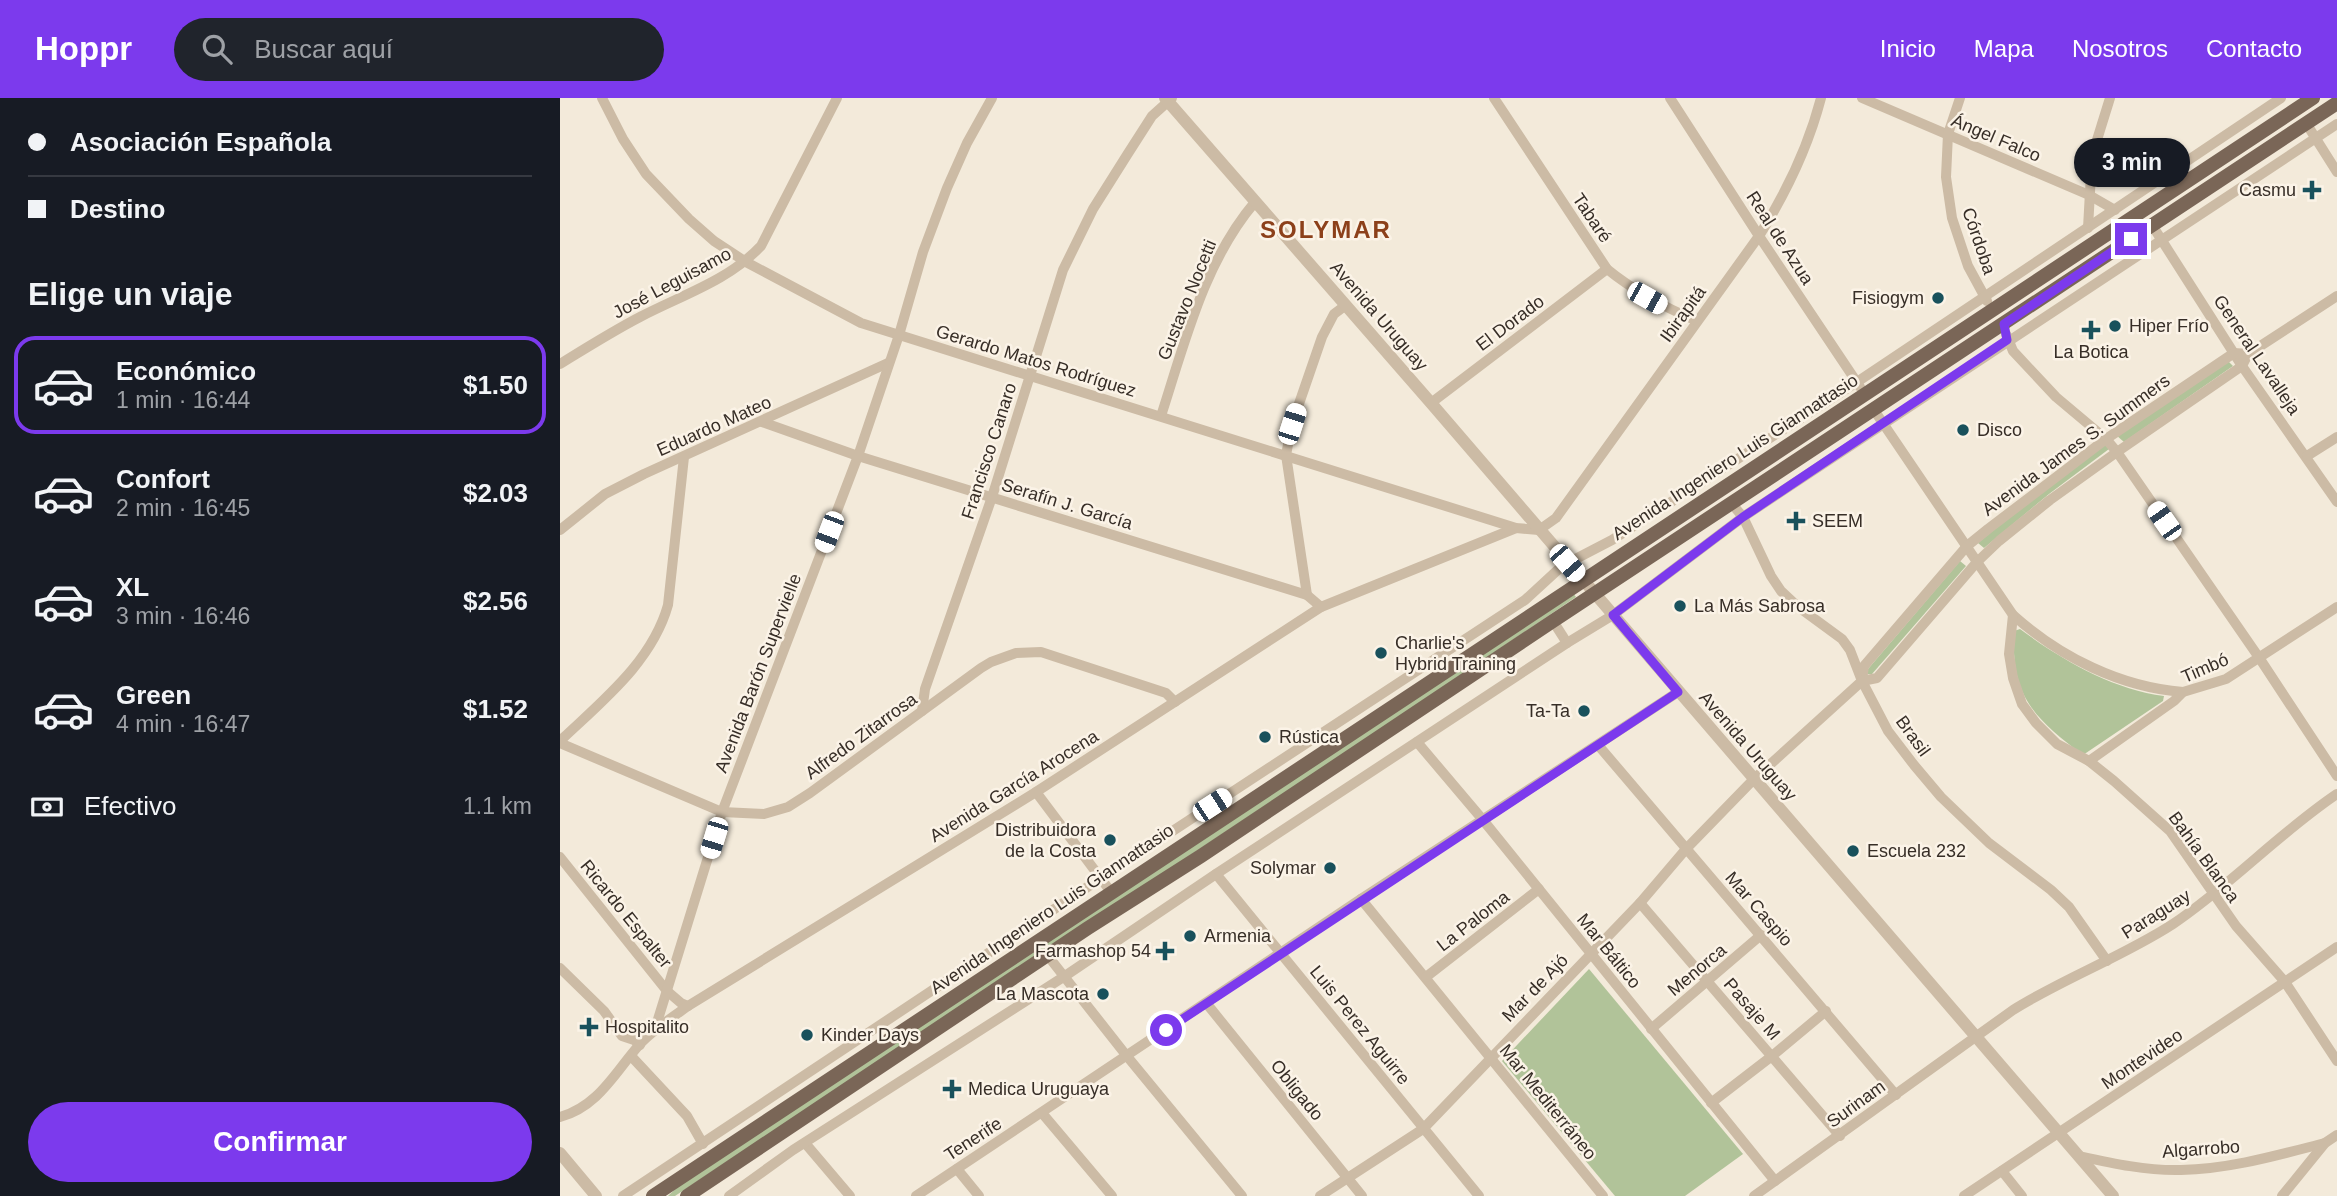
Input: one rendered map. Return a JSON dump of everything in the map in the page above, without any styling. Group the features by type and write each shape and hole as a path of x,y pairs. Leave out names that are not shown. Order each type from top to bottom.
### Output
{"main road":[{"name":"Avenida Ingeniero Luis Giannattasio","path":"653,1196 1583,581 1861,388 1993,309 2313,98"},
{"name":"Avenida Ingeniero Luis Giannattasio","path":"687,1196 2337,103"}],"street":[{"name":"Gerardo Matos Rodríguez","path":"602,98 623,139 646,174 714,241 746,262 861,323 1516,528 1539,530"},
{"name":"José Leguisamo","path":"560,364 639,317 724,277 746,262 761,246 837,98"},
{"name":"Avenida Barón Supervielle","path":"655,1030 722,812 858,456 899,335 923,251 967,142 992,98"},
{"name":"Tabaré","path":"1494,98 1607,269 1630,288 1697,321"},
{"name":"Real de Azua","path":"1670,98 1861,388"},
{"name":"Ibirapitá","path":"1539,530 1556,518 1759,236 1800,160 1821,98"},
{"name":"Ángel Falco","path":"1862,98 2089,195 2115,210"},
{"name":"Córdoba","path":"1960,98 1948,134 1946,177 1952,218 1968,265 1983,297 1993,309"},
{"path":"2088,228 2092,156 2110,98"},
{"name":"Avenida Ingeniero Luis Giannattasio","path":"623,1196 1525,600 1567,563 1612,540 1861,388 1983,297 2281,98"},
{"name":"Avenida Uruguay","path":"1168,99 2113,1196"},
{"name":"Francisco Canaro","path":"922,711 925,689 992,497 1063,270 1087,221 1152,116 1168,99"},
{"path":"2305,123 2337,172"},
{"path":"729,1196 805,1143 1065,976 1216,874 1613,615 1743,517 2337,124"},
{"name":"Gustavo Nocetti","path":"1161,416 1193,317 1220,252 1255,202"},
{"name":"General Lavalleja","path":"2152,225 2242,366 2337,502"},
{"name":"El Dorado","path":"1432,403 1607,269"},
{"path":"2234,353 2248,354 2337,296"},
{"path":"1307,595 1286,455 1292,424 1318,348 1334,314 1346,305"},
{"path":"2004,324 2007,340 2013,351 2056,397 2106,439 2117,452 2337,776"},
{"name":"Avenida James S. Summers","path":"1862,681 1864,666 1967,546 2037,489 2106,439 2234,353"},
{"name":"Avenida James S. Summers","path":"1754,779 1862,681 1877,678 1977,562 1999,541 2050,500 2242,366 2248,354"},
{"name":"Eduardo Mateo","path":"560,530 605,494 888,363"},
{"path":"1874,410 2013,615 2052,645 2104,673 2134,685 2183,692"},
{"name":"Serafín J. García","path":"762,422 858,456 1307,595 1321,607"},
{"path":"2307,456 2337,437"},
{"path":"560,742 616,687 652,646 663,625 668,605 684,457"},
{"name":"Brasil","path":"1732,504 1743,517 1781,591 1842,639 1850,650 1862,681 1888,731 1941,797 1989,843 2069,906 2107,961"},
{"name":"Avenida García Arocena","path":"560,1117 578,1110 600,1093 655,1030 688,1006 1036,792 1321,607 1516,528"},
{"name":"Timbó","path":"2089,761 2183,692 2226,679 2337,607"},
{"name":"Bahía Blanca","path":"2013,615 2010,654 2012,678 2022,704 2057,744 2089,761 2170,831 2213,896 2285,982 2337,1061"},
{"path":"1553,621 1567,643"},
{"name":"Alfredo Zitarrosa","path":"560,742 722,812 764,814 788,807 810,793 991,662 1016,653 1053,654 1166,693 1175,702"},
{"name":"Tenerife","path":"916,1196 1361,899 1678,692"},
{"name":"Mar Báltico","path":"1417,742 1775,1181"},
{"name":"Mar Caspio","path":"1598,745 1896,1095"},
{"name":"Mar de Ajó","path":"1320,1196 1423,1129 1640,903 1686,849 1754,779"},
{"path":"1036,792 1111,892"},
{"name":"Paraguay","path":"1976,1038 2038,995 2162,931 2213,896 2290,828 2337,794"},
{"name":"Ricardo Espalter","path":"560,858 667,991 688,1006"},
{"name":"Luis Perez Aguirre","path":"1216,874 1479,1196"},
{"name":"La Paloma","path":"1426,977 1539,889"},
{"name":"Mar Mediterráneo","path":"1361,899 1602,1196"},
{"name":"Pasaje M","path":"1640,903 1840,1136"},
{"name":"Menorca","path":"1651,1028 1762,936"},
{"name":"Montevideo","path":"1964,1196 2337,947"},
{"path":"1048,956 1242,1196"},
{"path":"560,968 604,1011 622,1036 640,1045"},
{"name":"Obligado","path":"1207,1004 1362,1196"},
{"path":"1711,1103 1826,1011"},
{"name":"Surinam","path":"1754,1196 1976,1038"},
{"path":"631,1056 687,1116 703,1144"},
{"path":"1042,1113 1112,1196"},
{"path":"2287,1194 2325,1143 2337,1135"},
{"path":"805,1143 850,1196"},
{"name":"Algarrobo","path":"2078,1156 2178,1170 2214,1168 2247,1162 2325,1143"},
{"path":"560,1153 596,1196"},
{"path":"957,1169 979,1196"},
{"path":"2002,1171 2022,1196"}],"green space":[{"path":"2228,361 2233,366 2124,442 2116,435"},
{"path":"2105,444 2109,449 1984,548 1978,543 2042,490"},
{"path":"1960,561 1966,566 1872,674 1868,674 1868,669"},
{"path":"1573,593 1576,597 1390,723 675,1196 668,1196 684,1181"},
{"path":"2020,629 2088,672 2125,687 2164,696 2163,701 2083,755 2038,716 2021,689 2014,653 2014,631"},
{"path":"1589,969 1743,1154 1685,1196 1615,1196 1502,1061"}],"place":[{"name":"Casmu","path":"2312,190"},
{"name":"Fisiogym","path":"1938,298"},
{"name":"Hiper Frío","path":"2115,326"},
{"name":"La Botica","path":"2091,330"},
{"name":"Disco","path":"1963,430"},
{"name":"SEEM","path":"1796,521"},
{"name":"La Más Sabrosa","path":"1680,606"},
{"name":"Charlie's Hybrid Training","path":"1381,653"},
{"name":"Ta-Ta","path":"1584,711"},
{"name":"Rústica","path":"1265,737"},
{"name":"Distribuidora de la Costa","path":"1110,840"},
{"name":"Escuela 232","path":"1853,851"},
{"name":"Solymar","path":"1330,868"},
{"name":"Armenia","path":"1190,936"},
{"name":"Farmashop 54","path":"1165,951"},
{"name":"La Mascota","path":"1103,994"},
{"name":"Hospitalito","path":"589,1027"},
{"name":"Kinder Days","path":"807,1035"},
{"name":"Medica Uruguaya","path":"952,1089"}],"district":[{"name":"SOLYMAR","path":"1326,230"}],"route":[{"path":"1166,1030 1678,692 1613,615 1743,517 2007,340 2004,324 2131,239"}]}
